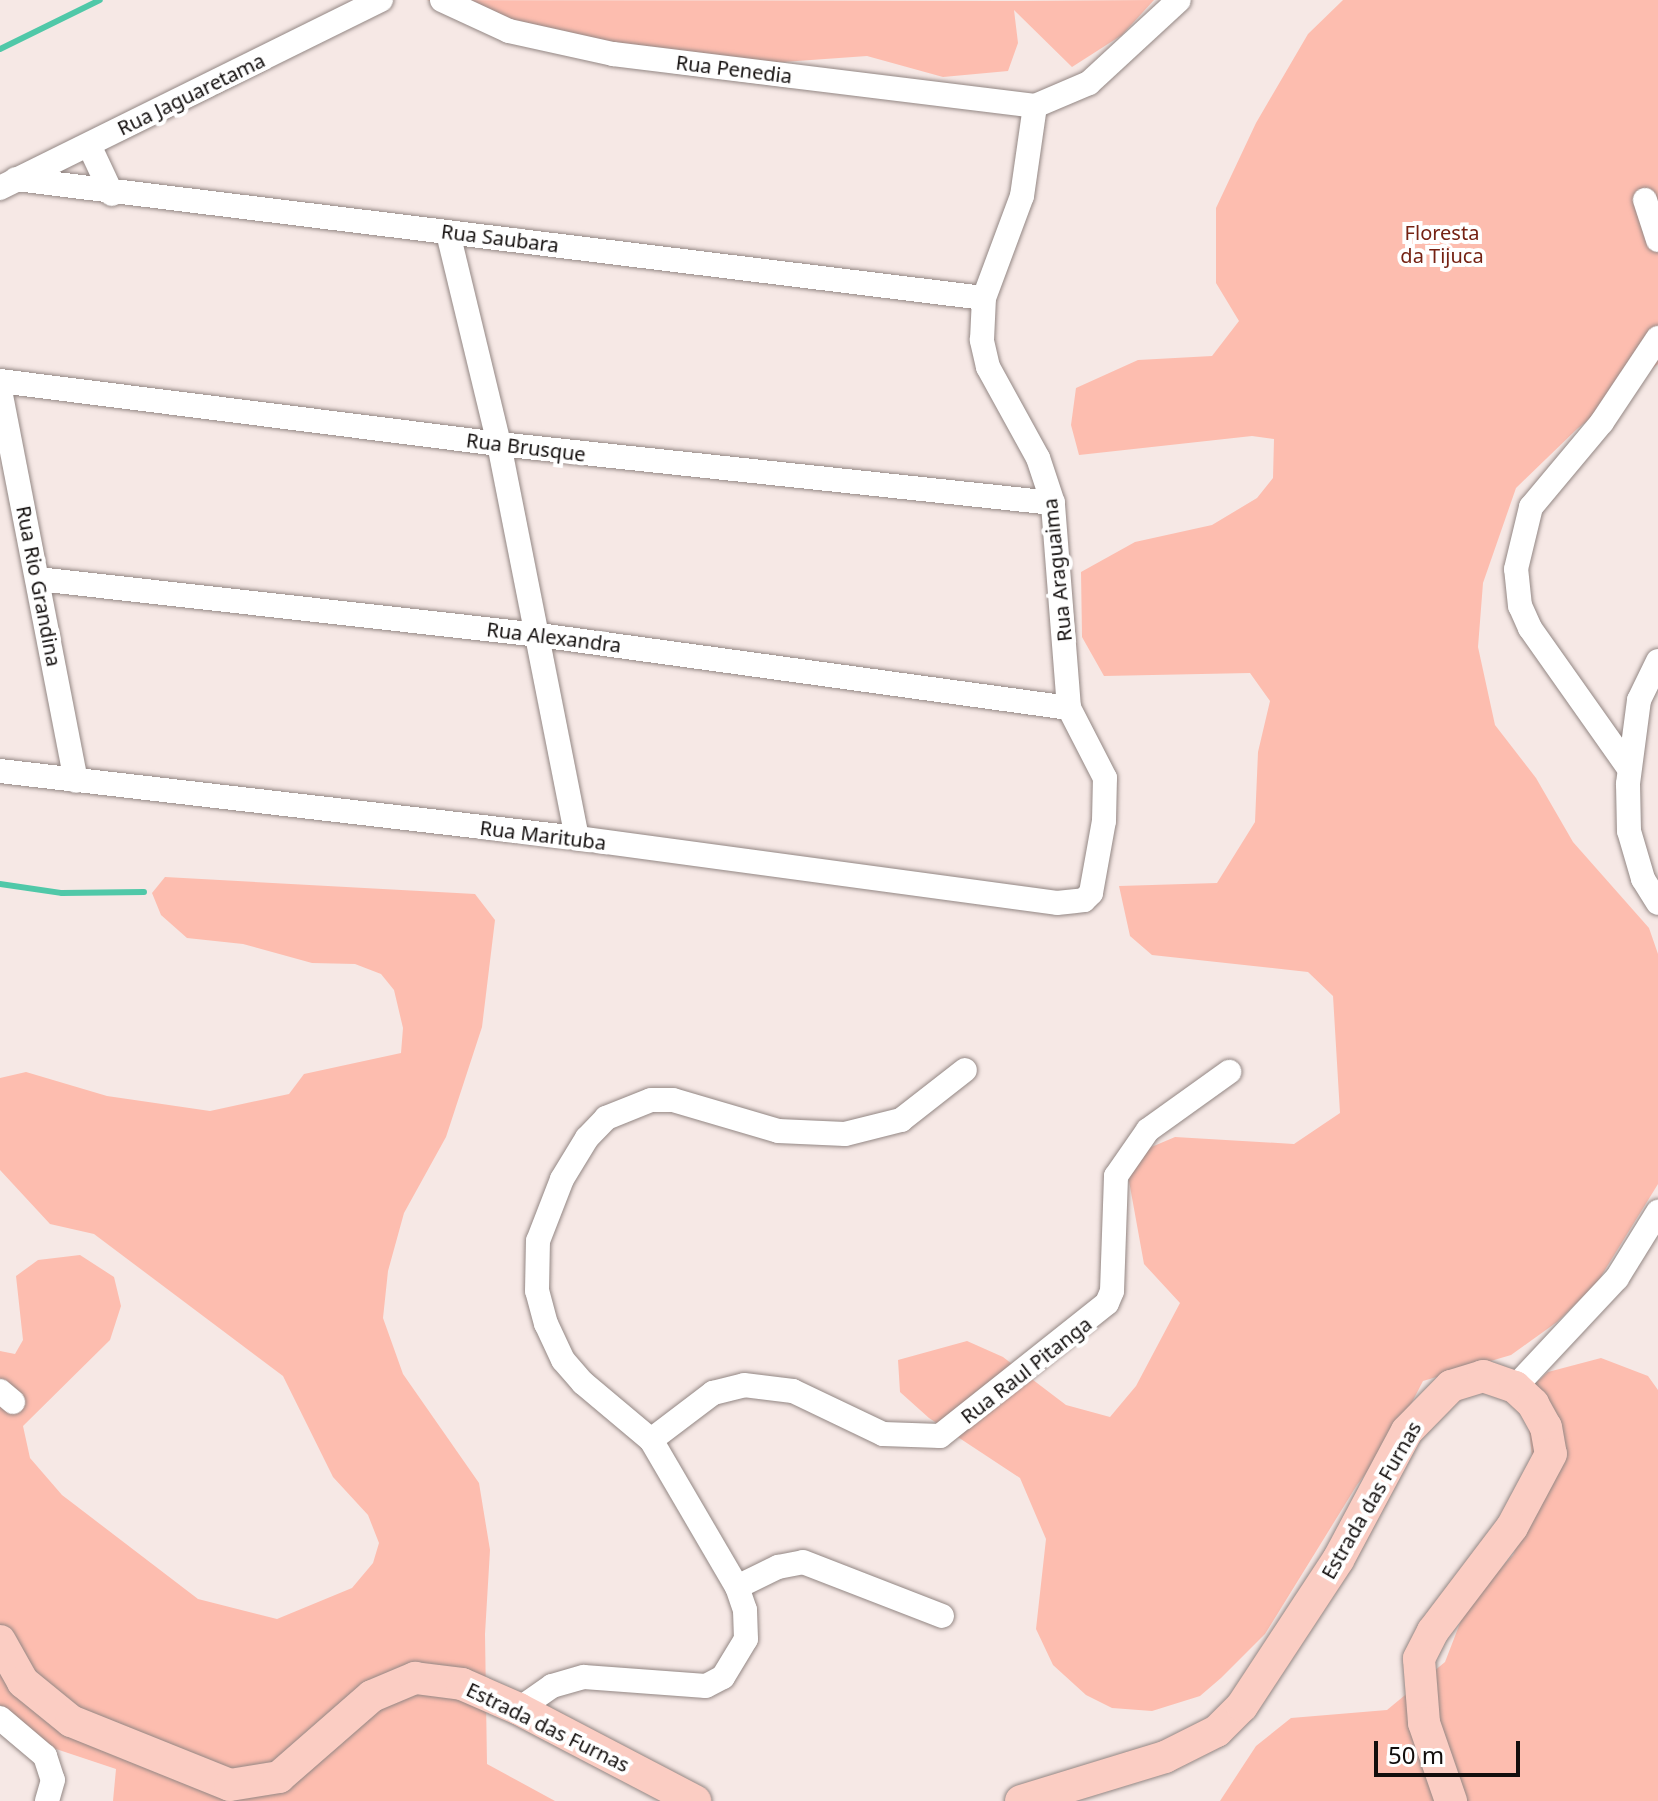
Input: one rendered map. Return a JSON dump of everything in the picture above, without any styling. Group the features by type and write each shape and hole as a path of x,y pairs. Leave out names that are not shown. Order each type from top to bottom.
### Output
{"main road":[{"name":"Estrada das Furnas","path":"1021,1801 1165,1757 1217,1731 1242,1706 1312,1599 1407,1431 1433,1400 1465,1378 1483,1376 1515,1387"},
{"path":"1451,1801 1424,1723 1419,1659 1433,1631 1512,1527 1551,1454 1546,1427 1533,1404 1515,1387"},
{"name":"Estrada das Furnas","path":"0,1641 23,1682 71,1721 230,1785 279,1777 395,1683 415,1678 462,1684 519,1709 695,1801"}],"street":[{"name":"Rua Jaguaretama","path":"8,184 381,0"},
{"name":"Rua Penedia","path":"442,0 509,31 613,54 1035,106"},
{"path":"1035,106 1089,83 1179,0"},
{"name":"Rua Araguaima","path":"1035,106 1022,196 984,298 982,340 988,367 1038,458 1053,503 1069,708 1105,778 1104,821 1091,893 1084,900"},
{"path":"89,145 112,194"},
{"name":"Rua Saubara","path":"8,184 393,222 448,233 984,298"},
{"path":"1645,200 1658,240"},
{"path":"448,233 499,444 577,838"},
{"path":"1628,767 1530,628 1520,606 1516,569 1531,507 1602,422 1658,338"},
{"name":"Rua Brusque","path":"0,381 499,444 1053,503"},
{"name":"Rua Rio Grandina","path":"0,390 76,781"},
{"name":"Rua Alexandra","path":"38,579 539,635 1069,708"},
{"path":"1658,661 1628,767 1629,831 1643,879 1658,903"},
{"name":"Rua Marituba","path":"0,771 577,838 1057,903 1084,900"},
{"path":"519,1709 552,1686 584,1677 681,1688 706,1686 723,1677 746,1639 745,1610 737,1587 651,1440 563,1360 537,1291 538,1241 562,1179 587,1138 606,1118 651,1100 673,1100 778,1131 845,1134 901,1120 965,1070"},
{"name":"Rua Raul Pitanga","path":"651,1440 713,1393 744,1385 793,1391 883,1434 940,1436 1107,1303 1112,1291 1116,1176 1148,1130 1229,1072"},
{"path":"1515,1387 1617,1278 1658,1212"},
{"path":"737,1587 778,1567 803,1562 942,1616"},
{"path":"0,1718 45,1756 53,1780 47,1801"}],"green space":[{"path":"427,0 1154,0 1122,35 1072,67 1014,10 1018,43 1008,71 943,77 867,56 769,63 552,36"},
{"name":"Floresta da Tijuca","path":"1343,0 1658,0 1658,364 1577,429 1516,488 1483,583 1478,647 1495,725 1536,778 1573,842 1649,928 1658,954 1658,1184 1597,1283 1557,1322 1511,1355 1423,1381 1395,1435 1357,1485 1265,1634 1221,1678 1200,1696 1152,1711 1112,1708 1086,1695 1053,1665 1036,1629 1046,1539 1020,1478 929,1418 900,1392 898,1360 967,1341 1003,1357 1066,1405 1110,1417 1136,1386 1180,1303 1144,1264 1129,1181 1135,1154 1175,1137 1294,1144 1340,1113 1333,996 1308,972 1152,955 1130,936 1119,886 1217,883 1255,822 1258,752 1270,701 1250,673 1104,676 1082,637 1081,572 1135,542 1212,525 1257,498 1273,478 1274,439 1252,436 1079,455 1071,425 1076,388 1138,360 1212,356 1239,321 1216,283 1216,208 1256,123 1308,34"},
{"path":"165,877 475,894 495,920 482,1027 446,1137 404,1213 388,1271 383,1318 403,1374 479,1483 490,1550 485,1634 487,1764 555,1801 113,1801 116,1769 50,1747 0,1705 0,1351 15,1354 23,1340 16,1276 38,1260 80,1255 114,1277 121,1306 110,1340 23,1426 30,1458 62,1495 198,1599 277,1619 352,1588 373,1563 379,1543 368,1515 333,1477 283,1376 94,1234 50,1224 0,1170 0,1078 26,1072 107,1096 210,1111 289,1094 304,1074 401,1053 403,1028 394,990 381,974 355,964 312,963 243,944 187,938 161,915 152,893"},
{"path":"1601,1358 1648,1376 1658,1390 1658,1801 1220,1801 1256,1746 1291,1718 1387,1710 1445,1662 1467,1605 1513,1555 1537,1502 1525,1393 1548,1372"}],"waterway":[{"path":"0,49 100,0"},
{"path":"0,884 62,893 144,892"}]}
